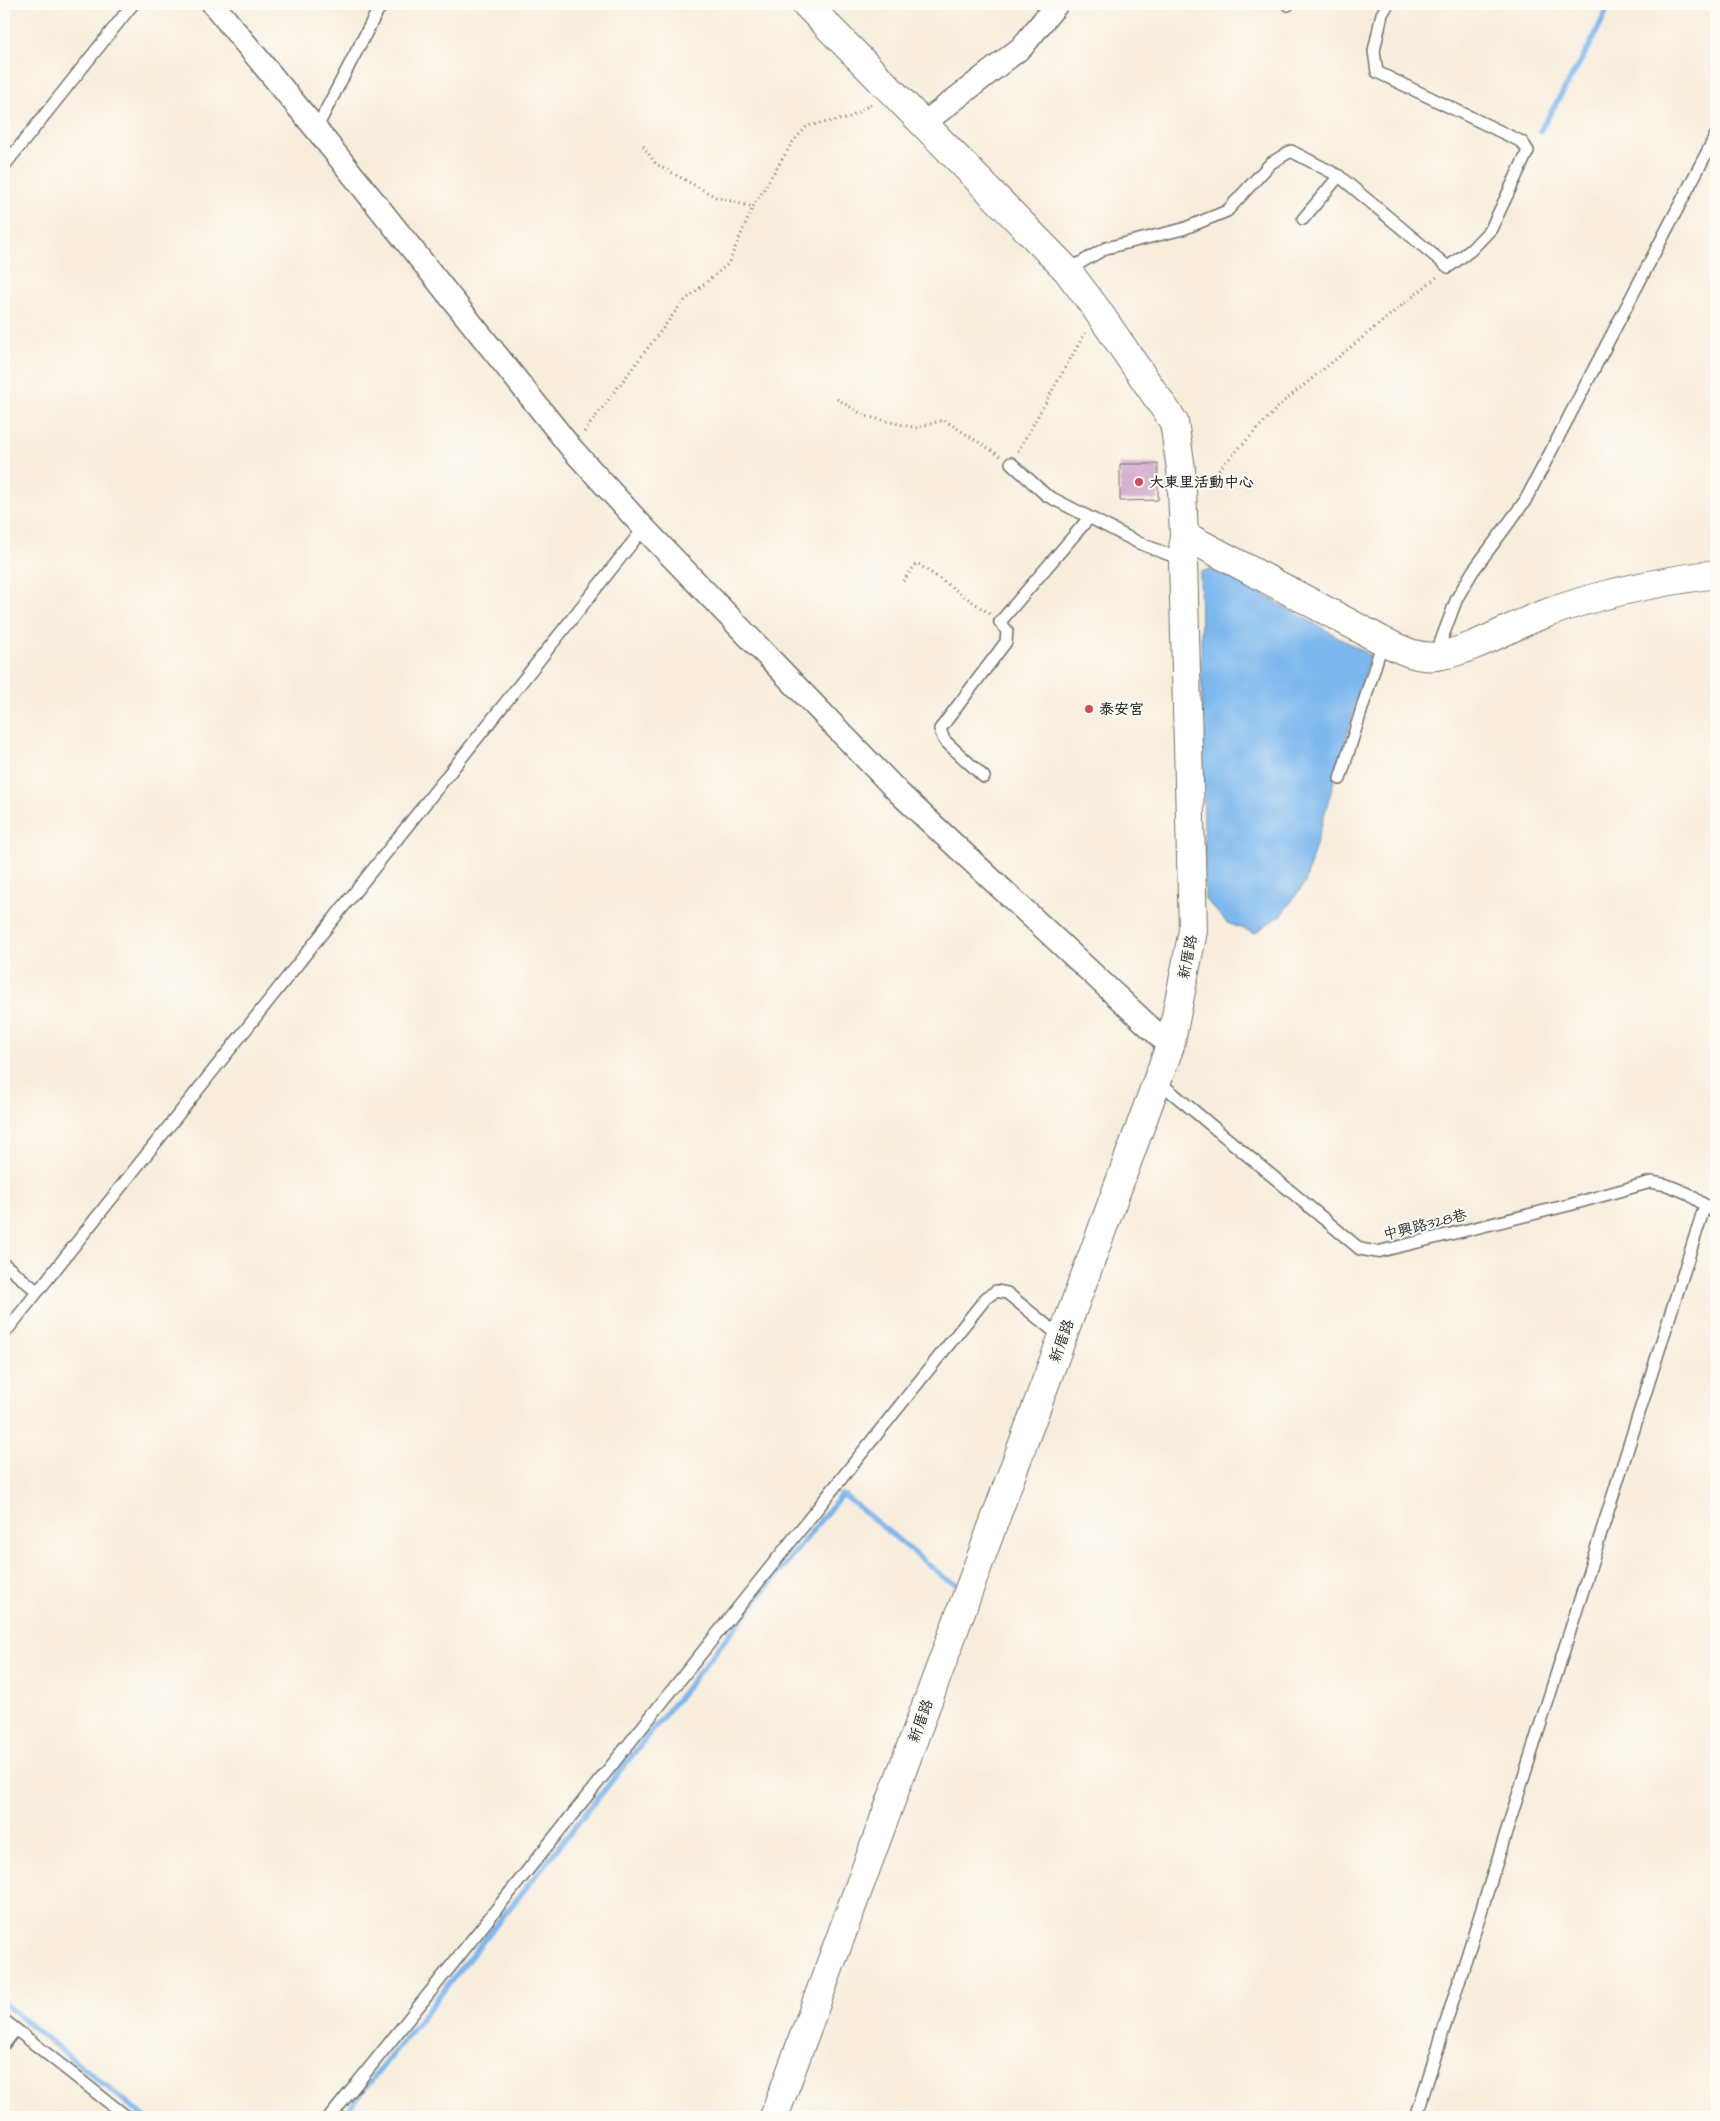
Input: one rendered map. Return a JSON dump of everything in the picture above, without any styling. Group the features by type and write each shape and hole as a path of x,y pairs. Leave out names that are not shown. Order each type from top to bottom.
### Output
{"street":[{"path":"213,4 316,129 572,448 644,528 899,793 1170,1046"},
{"name":"新厝路","path":"774,2117 1158,1081 1170,1046 1193,931 1184,535 1181,469 1174,422 1098,310 1067,270 806,4"},
{"path":"922,124 1022,47 1057,4"},
{"path":"1184,535 1382,641 1412,655 1436,656 1474,646 1538,616 1592,598 1660,581 1716,574"}],"lane":[{"path":"4,166 133,4"},
{"path":"316,129 378,10 386,4"},
{"path":"1067,270 1106,248 1183,228 1227,211 1271,162 1291,151 1339,176 1448,267 1471,250 1491,229 1528,151 1522,142 1377,72 1374,51 1382,14 1388,4"},
{"path":"1436,656 1457,598 1473,571 1524,501 1716,135"},
{"path":"1303,219 1339,176"},
{"path":"1011,463 1046,495 1139,543 1184,535"},
{"path":"984,777 944,740 940,729 1006,642 1007,631 1000,622 1089,518"},
{"path":"4,1334 644,528"},
{"path":"1340,779 1382,641"},
{"name":"中興路328巷","path":"1158,1081 1360,1249 1378,1252 1569,1205 1651,1182 1687,1193 1716,1213"},
{"path":"1416,2117 1705,1205"},
{"path":"4,1264 38,1292"},
{"path":"330,2117 986,1298 996,1291 1007,1292 1063,1338"},
{"path":"4,2020 126,2117"},
{"path":"4,2044 15,2030"}],"path":[{"path":"572,448 682,303 728,264 753,207 792,143 807,126 849,118 891,92"},
{"path":"643,146 656,164 716,197 753,207"},
{"path":"1184,535 1213,475 1283,402 1448,267"},
{"path":"838,399 865,416 916,428 944,420 1011,463 1098,310"},
{"path":"903,581 918,563 1000,622"}],"water":[{"path":"1216,568 1370,655 1305,883 1282,914 1255,933 1227,923 1205,899 1200,572"}],"building":[{"name":"大東里活動中心","path":"1120,464 1158,464 1158,500 1120,501"}],"waterway":[{"path":"1540,131 1590,45 1610,4"},
{"path":"342,2117 841,1495 845,1496 946,1579 956,1583"},
{"path":"4,2004 145,2117"}],"place":[{"name":"大東里活動中心","path":"1139,482"},
{"name":"泰安宮","path":"1089,709"}]}
